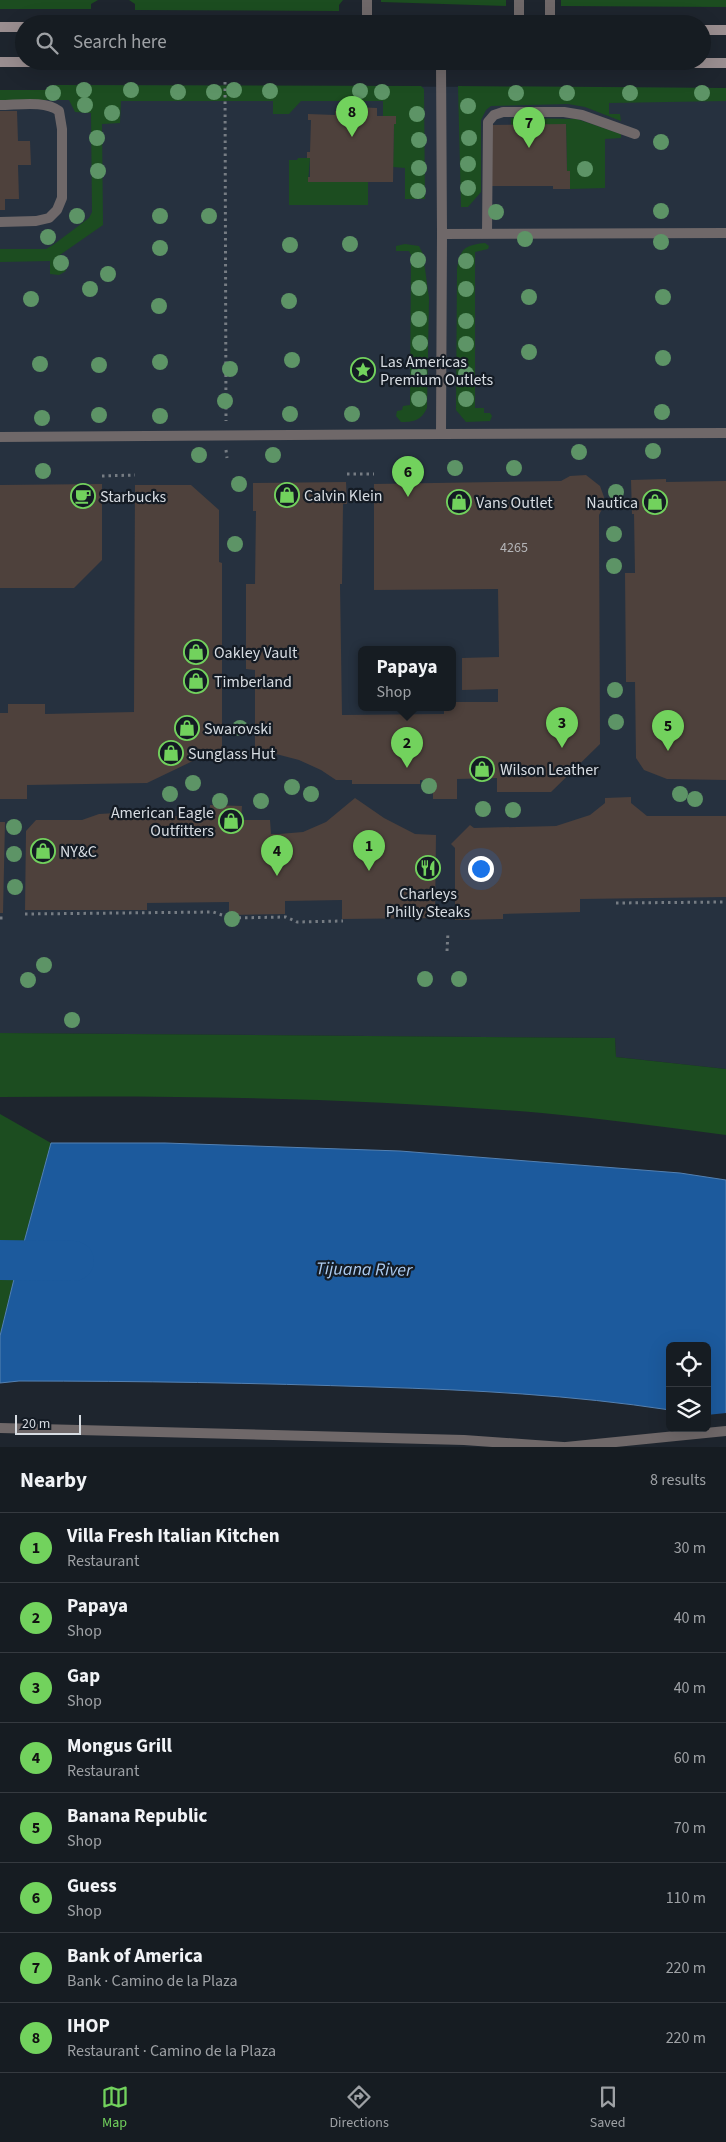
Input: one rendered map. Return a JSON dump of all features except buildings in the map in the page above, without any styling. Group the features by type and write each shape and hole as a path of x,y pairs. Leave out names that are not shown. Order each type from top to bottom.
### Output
{"main road":[{"path":"0,27 15,27"},
{"path":"711,30 726,30"},
{"path":"0,62 15,62"},
{"path":"711,63 726,63"}],"lane":[{"path":"367,0 367,15"},
{"path":"519,0 519,15"},
{"path":"550,0 550,15"},
{"path":"440,70 442,234 440,434"},
{"path":"0,105 54,107 60,111 62,129 62,198 57,210 49,218 36,221 0,222"},
{"path":"487,234 488,122 494,115 503,112 564,112 582,115 636,134"},
{"path":"442,234 726,233"},
{"path":"0,437 726,433"},
{"path":"0,1428 464,1440 564,1447 726,1431"}],"path":[{"path":"224,82 227,458"},
{"path":"346,474 374,474"},
{"path":"102,476 134,475"},
{"path":"616,903 726,902"},
{"path":"25,914 213,912 231,918 286,917 297,922 343,921"},
{"path":"447,951 448,932"}],"shaded area":[{"name":"Las Americas Premium Outlets","path":"55,85 726,88 726,1069 616,1057 615,1038 0,1033 0,90 55,90"}],"green space":[{"path":"0,0 98,0 91,4 91,9 0,9"},
{"path":"129,0 343,0 339,5 339,11 135,10 135,4"},
{"path":"381,0 506,0 506,6 381,2"},
{"path":"561,0 726,0 726,7 561,6"},
{"path":"55,85 421,86 424,89 425,199 405,199 405,168 393,167 394,124 396,124 396,117 383,116 383,101 301,101 289,114 273,114 273,101 121,101 120,123 102,124 103,225 57,257 66,271 59,275 50,274 50,261 0,262 0,249 46,249 89,218 92,212 91,113 75,112 69,100 0,100 0,90 55,90"},
{"path":"458,86 726,88 726,101 609,103 609,114 620,114 621,121 585,107 568,104 491,106 486,110 481,120 481,192 468,207 461,207"},
{"path":"511,118 577,119 621,134 621,138 605,139 605,188 570,189 567,171 566,125 511,125"},
{"path":"298,158 310,158 308,182 368,182 368,205 289,205 289,160 297,160"},
{"path":"485,243 489,246 488,249 475,252 475,408 484,408 484,413 490,413 492,416 490,421 466,422 456,410 457,269 464,249 472,245"},
{"path":"405,244 419,246 423,254 429,298 427,408 422,416 416,420 401,422 396,416 397,411 402,410 403,406 410,405 411,255 409,251 396,251 396,246"},
{"path":"0,1033 615,1038 616,1057 726,1069 726,1135 542,1113 407,1104 204,1097 0,1097"},
{"path":"0,1114 51,1143 0,1336"}],"water":[{"path":"51,1143 165,1143 400,1151 680,1173 726,1180 726,1418 711,1416 711,1342 666,1342 666,1409 560,1397 412,1388 153,1382 19,1381 0,1383 0,1336"}],"pier":[{"path":"726,1413 726,1421 711,1419 711,1415"}],"waterway":[{"name":"Tijuana River","path":"0,1260 74,1261"}],"place":[{"name":"IHOP","path":"352,137"},
{"name":"Bank of America","path":"529,148"},
{"name":"Las Americas Premium Outlets","path":"363,370"},
{"name":"Calvin Klein","path":"287,495"},
{"name":"Starbucks","path":"83,496"},
{"name":"Guess","path":"408,497"},
{"name":"Vans Outlet","path":"459,502"},
{"name":"Nautica","path":"655,502"},
{"name":"Oakley Vault","path":"196,652"},
{"name":"Timberland","path":"196,681"},
{"name":"Swarovski","path":"187,728"},
{"name":"Gap","path":"562,748"},
{"name":"Banana Republic","path":"668,751"},
{"name":"Sunglass Hut","path":"171,753"},
{"name":"Papaya","path":"407,768"},
{"name":"Wilson Leather","path":"482,769"},
{"name":"American Eagle Outfitters","path":"231,821"},
{"name":"NY&C","path":"43,851"},
{"name":"Charleys Philly Steaks","path":"428,868"},
{"name":"Villa Fresh Italian Kitchen","path":"369,871"},
{"name":"Mongus Grill","path":"277,876"}]}
